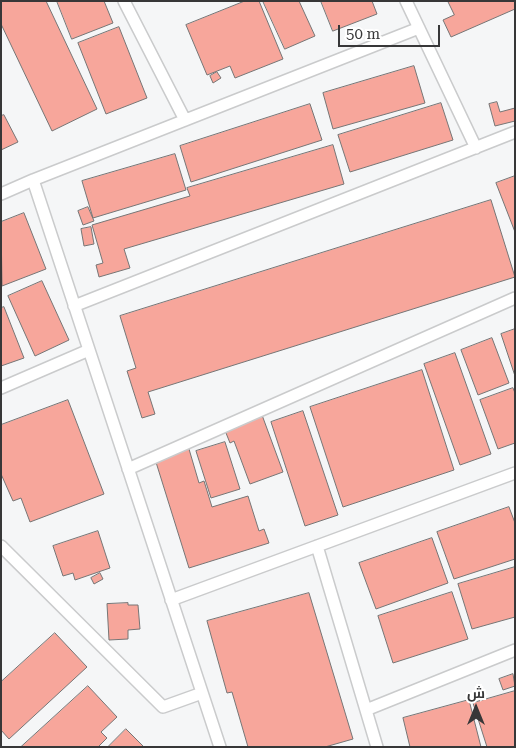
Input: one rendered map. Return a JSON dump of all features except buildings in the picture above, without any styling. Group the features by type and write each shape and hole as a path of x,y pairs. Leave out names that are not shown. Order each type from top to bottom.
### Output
{"street":[{"path":"124,1 185,120"},
{"path":"406,1 476,148"},
{"path":"1,194 32,180 419,28"},
{"path":"74,306 515,132"},
{"path":"32,180 220,747"},
{"path":"128,469 515,298"},
{"path":"1,388 89,350"},
{"path":"171,600 515,473"},
{"path":"1,546 163,707 202,693"},
{"path":"317,546 376,747"},
{"path":"366,710 515,650"}]}
